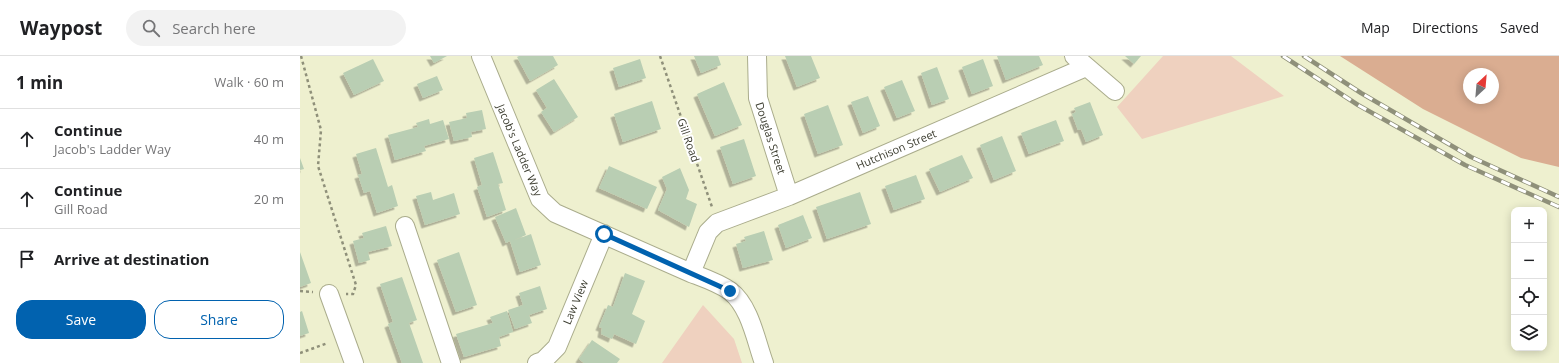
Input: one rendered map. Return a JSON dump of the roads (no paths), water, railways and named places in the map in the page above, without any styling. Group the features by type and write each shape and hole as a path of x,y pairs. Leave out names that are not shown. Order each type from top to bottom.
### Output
{"street":[{"name":"Jacob's Ladder Way","path":"481,56 540,199 555,213 691,273"},
{"name":"Douglas Street","path":"757,56 758,98 789,196"},
{"name":"Hutchison Street","path":"691,273 712,228 789,196 1080,62"},
{"path":"1080,62 1115,91"},
{"path":"406,226 451,363"},
{"name":"Law View","path":"537,363 543,361 557,347 604,234"},
{"path":"691,273 730,291 745,307 764,363"},
{"path":"329,294 354,363"}],"railway":[{"path":"1283,56 1358,105 1465,165 1559,207"},
{"path":"1304,56 1361,93 1471,157 1559,197"}]}
